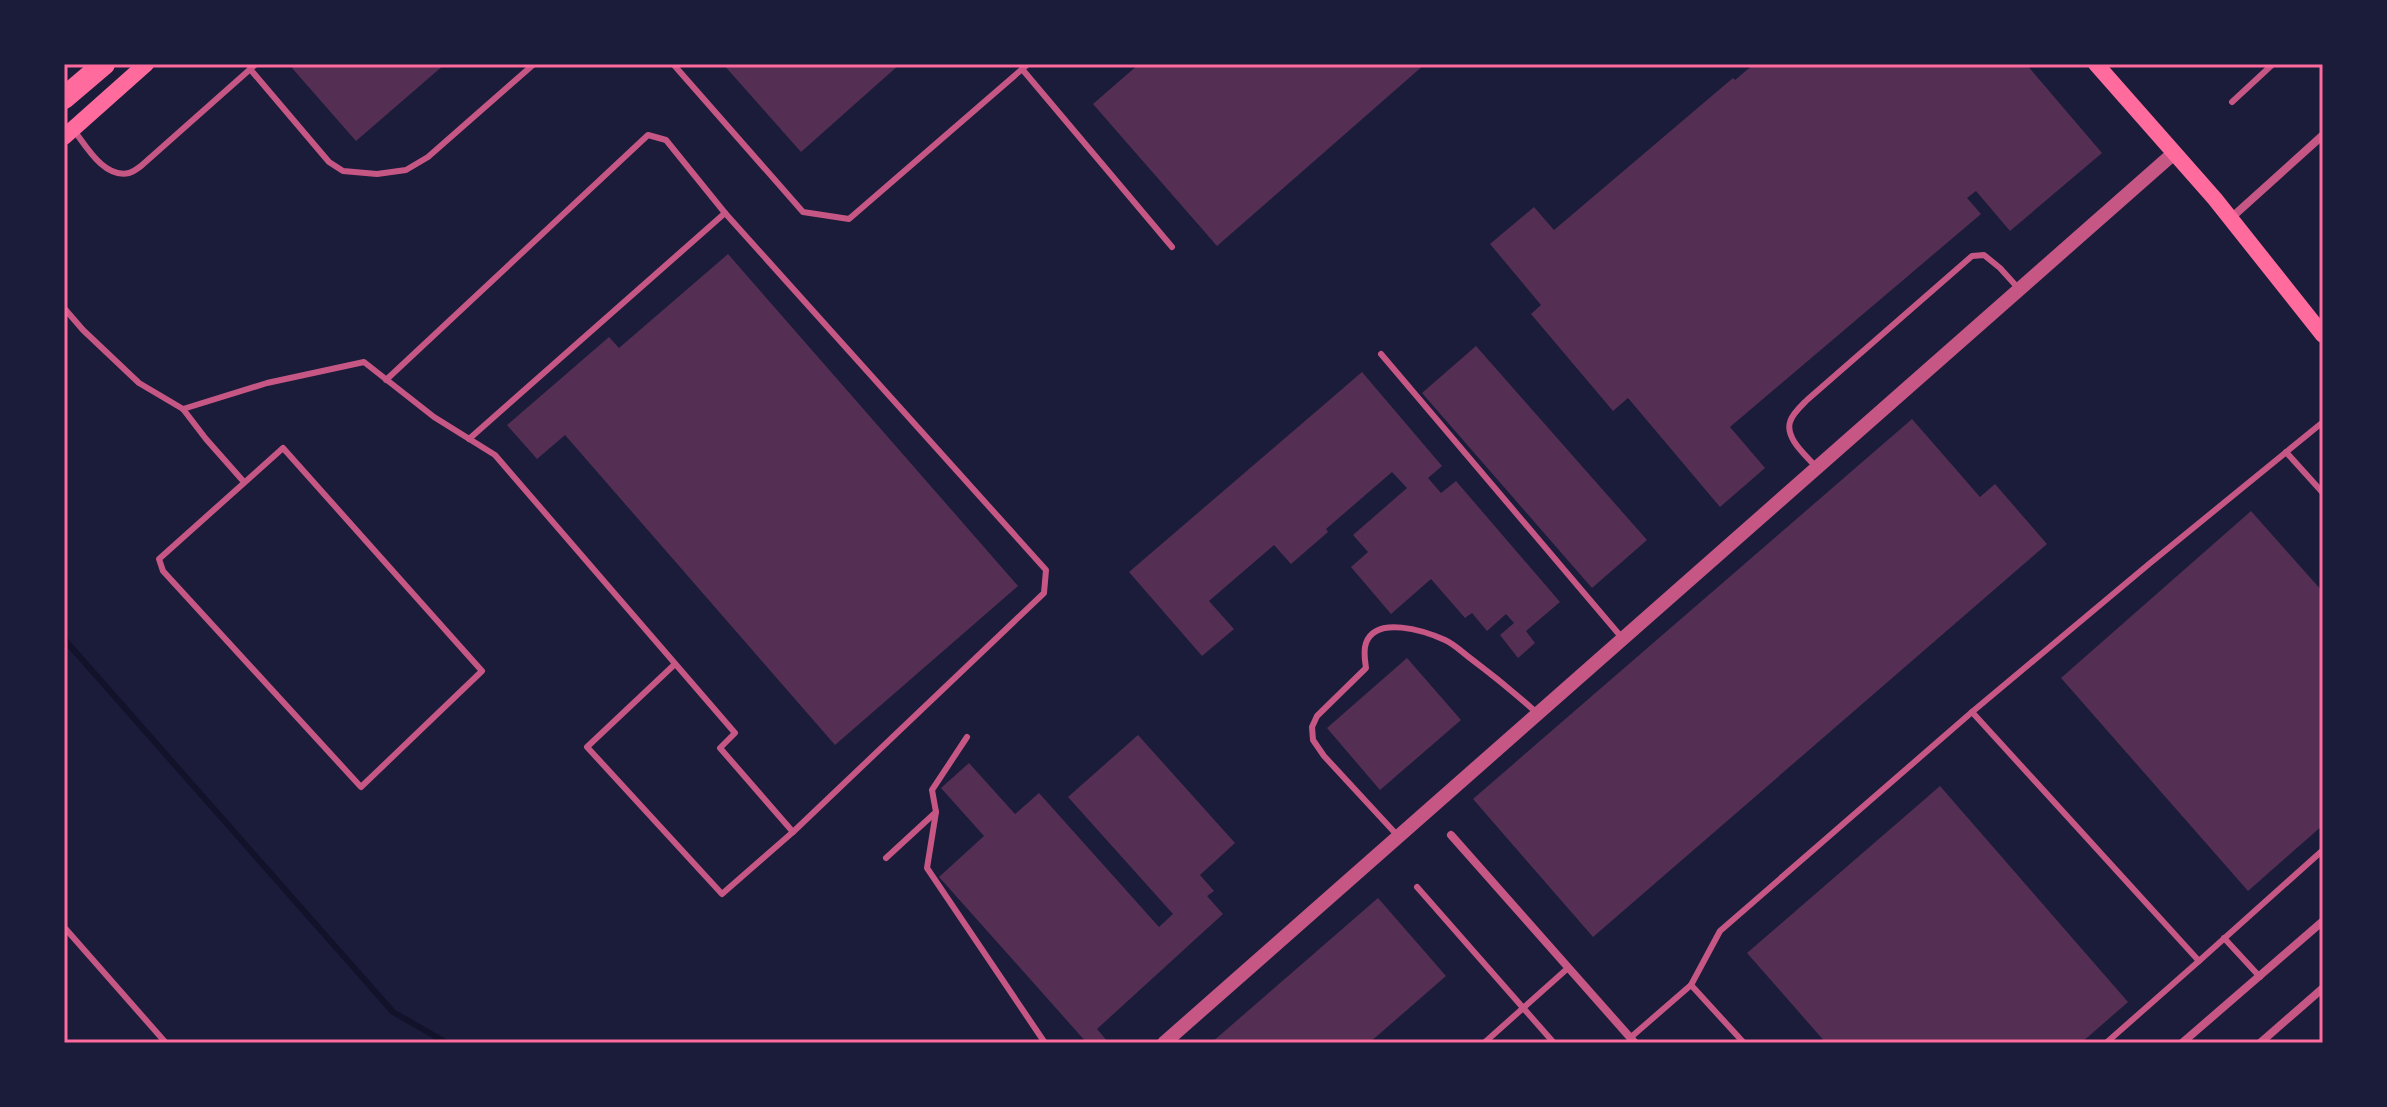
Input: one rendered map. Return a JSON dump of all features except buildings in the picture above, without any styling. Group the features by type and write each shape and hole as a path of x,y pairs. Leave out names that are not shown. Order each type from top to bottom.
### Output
{"highway":[{"path":"64,98 104,64"}],"main road":[{"path":"69,133 146,64"},
{"path":"2096,64 2231,218 2323,335"}],"street":[{"path":"2231,218 2323,135"},
{"path":"1164,1043 2174,153"},
{"path":"1451,835 1632,1041"},
{"path":"2182,1043 2323,921"},
{"path":"2260,1043 2323,988"}],"lane":[{"path":"69,133 112,171 128,173 141,166 253,67 329,162 343,171 377,174 406,170 428,157 534,64"},
{"path":"673,64 803,212 849,219 1025,66 1172,247"},
{"path":"2232,102 2273,64"},
{"path":"386,380 648,135 666,140 725,213 1046,570 1044,593 793,832 722,894 587,747 675,664"},
{"path":"469,439 725,213"},
{"path":"1817,468 1792,439 1789,426 1807,400 1972,256 1984,255 2020,289"},
{"path":"64,308 139,383 183,409 244,482"},
{"path":"1381,354 1623,639"},
{"path":"183,409 264,384 364,362 434,417 495,455 735,733 720,748 793,832"},
{"path":"1632,1041 1691,985 1720,931 1972,712 2323,422"},
{"path":"283,448 482,671 361,787 163,571 159,559 244,482 283,448"},
{"path":"2286,452 2323,493"},
{"path":"1399,837 1313,740 1312,727 1317,716 1366,668 1366,640 1379,629 1389,626 1446,640 1508,686 1538,715"},
{"path":"1972,712 2199,961"},
{"path":"967,737 932,790 936,812 927,868 1045,1043"},
{"path":"886,858 936,812"},
{"path":"2106,1043 2323,850"},
{"path":"1417,887 1554,1043"},
{"path":"64,927 166,1043"},
{"path":"2224,938 2260,977"},
{"path":"1484,1043 1568,968"},
{"path":"1691,985 1744,1043"}],"waterway":[{"path":"64,639 393,1012 447,1043"}]}
